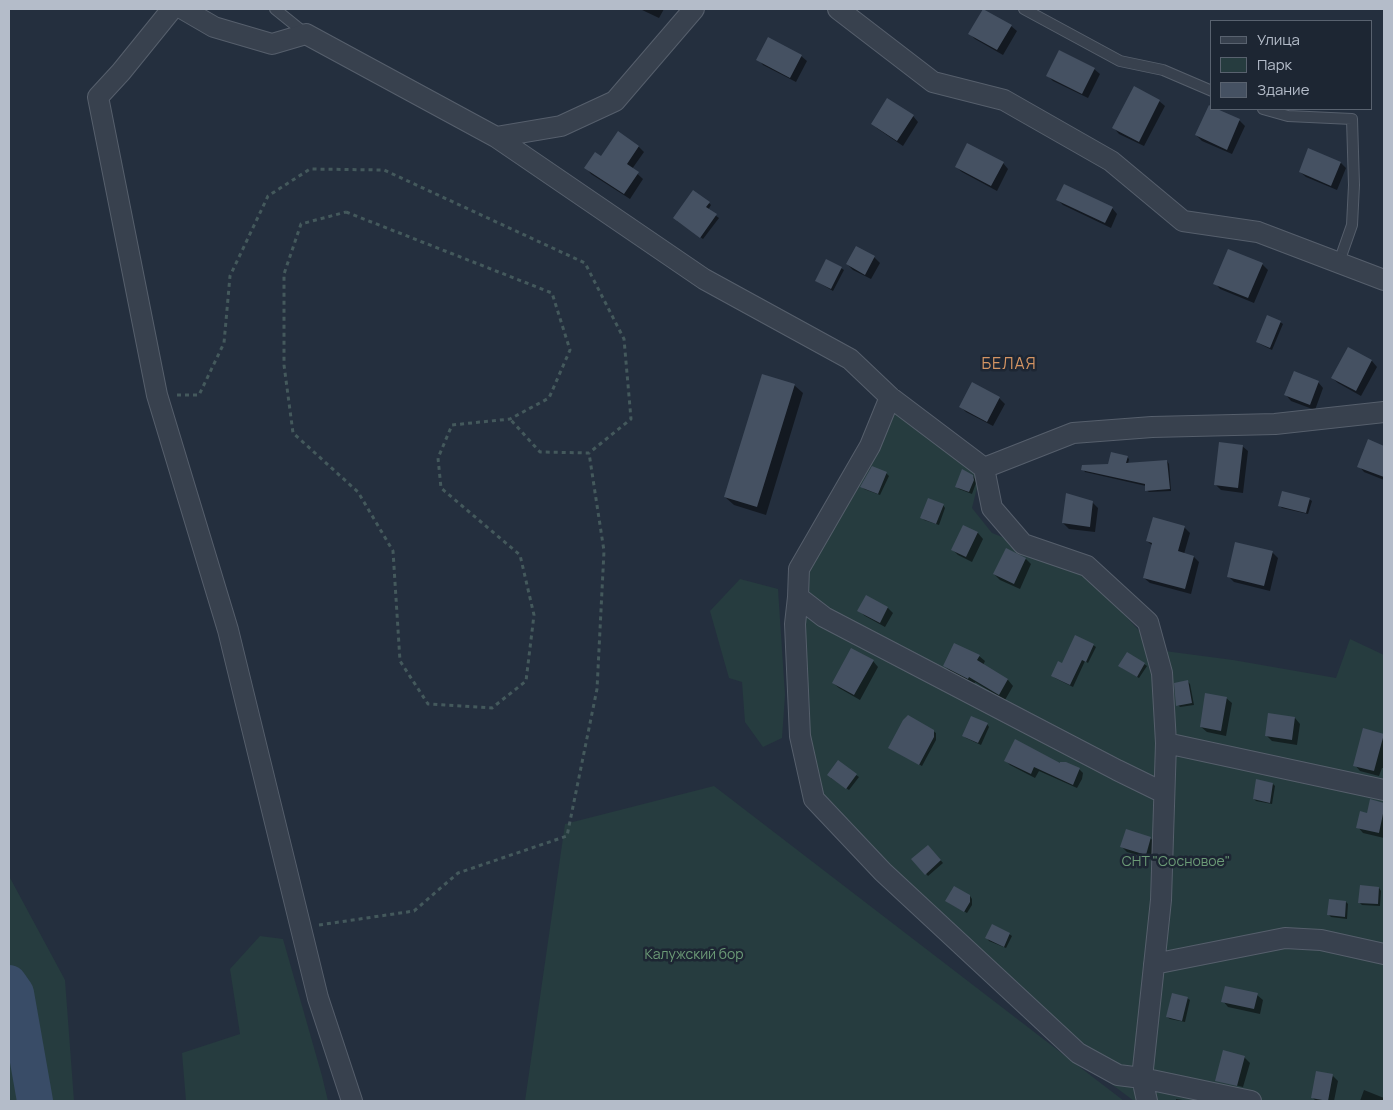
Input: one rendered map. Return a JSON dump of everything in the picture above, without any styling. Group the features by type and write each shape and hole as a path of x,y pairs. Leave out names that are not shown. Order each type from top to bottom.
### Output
{"street":[{"path":"172,9 121,72 98,97 156,395 228,630 318,998 352,1101"},
{"path":"183,9 214,27 272,44 306,34 496,137 704,279 850,359 890,397 984,468 992,508 1023,544 1087,566 1148,622 1162,673 1166,743 1161,900 1142,1078 1147,1101"},
{"path":"496,137 561,126 615,101 694,9"},
{"path":"838,9 933,82 1004,100 1111,162 1183,221 1258,232 1384,280"},
{"path":"890,397 870,446 799,569 795,624 800,736 814,799 883,872 1078,1053 1118,1076 1142,1078 1251,1101"},
{"path":"984,468 1073,433 1152,427 1275,424 1384,412"},
{"path":"798,596 824,617 1164,793"},
{"path":"1166,743 1384,790"},
{"path":"1154,964 1285,938 1321,940 1384,954"}],"lane":[{"path":"275,9 306,34"},
{"path":"1024,9 1120,60 1163,70 1210,90"},
{"path":"1267,110 1288,116 1352,120 1354,185 1352,225 1339,262"}],"path":[{"path":"156,395 199,395 224,343 230,276 268,196 310,169 384,170 584,263 624,339 631,419 589,453 540,452 510,419"},
{"path":"346,212 552,293 570,350 548,398 510,419 452,426 438,458 441,488 520,555 534,615 526,681 492,708 428,704 400,661 392,551 358,492 293,433 284,366 284,274 301,224 346,212"},
{"path":"301,928 414,911 458,873 567,836 597,689 604,551 589,453"}],"green space":[{"name":"СНТ \"Сосновое\"","path":"893,411 980,476 972,508 992,533 1082,569 1157,650 1233,660 1336,678 1350,639 1384,655 1384,1101 1134,1101 1106,1080 802,783 788,600"},
{"path":"740,579 778,589 785,695 782,738 763,747 745,722 742,682 729,678 710,611"},
{"name":"Калужский бор","path":"714,786 1124,1101 525,1101 565,824"},
{"path":"9,876 65,980 74,1101 9,1101"},
{"path":"260,936 283,939 328,1101 186,1101 182,1053 240,1034 230,969"}],"building":[{"path":"983,9 1012,25 997,50 968,34"},
{"path":"768,37 802,55 790,78 756,60"},
{"path":"1059,50 1095,68 1082,94 1046,76"},
{"path":"1134,86 1160,100 1139,142 1112,128"},
{"path":"887,98 914,115 897,141 871,124"},
{"path":"1209,105 1210,110 1219,110 1240,119 1227,150 1195,135"},
{"path":"618,131 639,146 627,164 639,172 624,194 584,168 595,152 601,156"},
{"path":"967,143 1004,162 991,186 955,167"},
{"path":"1308,148 1341,162 1331,186 1299,172"},
{"path":"1064,184 1113,207 1105,223 1056,200"},
{"path":"693,190 710,202 706,207 717,214 700,238 673,218"},
{"path":"856,246 875,256 865,275 846,264"},
{"path":"1228,249 1263,263 1248,298 1213,284"},
{"path":"826,259 842,267 831,289 815,281"},
{"path":"1267,315 1281,321 1270,348 1256,342"},
{"path":"1348,347 1372,360 1356,391 1331,378"},
{"path":"1294,371 1319,381 1310,405 1284,395"},
{"path":"762,374 795,384 757,507 724,497"},
{"path":"972,382 1000,397 987,422 959,407"},
{"path":"1368,439 1384,446 1384,477 1357,467"},
{"path":"1219,442 1243,445 1238,488 1214,485"},
{"path":"1111,452 1128,456 1126,463 1167,460 1170,489 1145,491 1145,484 1081,470 1082,465 1108,464"},
{"path":"872,466 887,472 878,494 860,487"},
{"path":"962,469 973,475 974,480 969,492 955,487"},
{"path":"1282,491 1310,498 1306,513 1278,506"},
{"path":"1066,493 1093,501 1090,527 1062,523"},
{"path":"928,498 944,504 936,524 920,518"},
{"path":"1153,517 1185,526 1178,551 1194,556 1185,589 1143,578 1152,543 1146,541"},
{"path":"963,525 978,532 966,557 951,550"},
{"path":"1235,542 1273,551 1264,586 1227,577"},
{"path":"1006,548 1026,558 1014,584 993,574"},
{"path":"866,595 888,607 880,623 857,611"},
{"path":"1075,635 1094,644 1086,662 1082,660 1070,685 1051,676 1058,661 1062,663"},
{"path":"954,643 980,655 977,660 1008,679 999,695 969,677 968,679 943,666"},
{"path":"851,648 874,660 854,695 832,683"},
{"path":"1127,652 1145,663 1137,677 1118,666"},
{"path":"1188,680 1192,703 1176,706 1174,683"},
{"path":"1205,693 1227,697 1221,731 1200,727"},
{"path":"1268,713 1295,717 1292,740 1265,736"},
{"path":"908,715 934,730 934,737 919,765 888,748 903,720"},
{"path":"971,716 988,723 978,743 962,736"},
{"path":"1363,728 1384,734 1374,771 1353,766"},
{"path":"1015,739 1060,763 1066,762 1080,768 1073,785 1034,767 1031,774 1004,761"},
{"path":"838,760 857,774 846,789 827,775"},
{"path":"1256,779 1273,783 1270,803 1253,799"},
{"path":"1370,799 1384,803 1379,833 1356,828 1360,811 1367,813"},
{"path":"1126,829 1151,837 1146,855 1120,847"},
{"path":"928,845 941,860 925,875 911,859"},
{"path":"1360,885 1379,887 1378,904 1358,903"},
{"path":"954,886 970,895 970,902 964,912 945,901"},
{"path":"1329,899 1346,901 1345,917 1327,915"},
{"path":"992,924 1010,933 1004,947 985,938"},
{"path":"1225,986 1258,993 1254,1009 1221,1002"},
{"path":"1172,993 1188,997 1182,1021 1166,1017"},
{"path":"1223,1050 1245,1056 1237,1086 1215,1081"},
{"path":"1316,1071 1333,1074 1328,1101 1311,1098"}],"waterway":[{"path":"9,983 16,993 35,1101"}],"district":[{"name":"БЕЛАЯ","path":"1009,365"}]}
